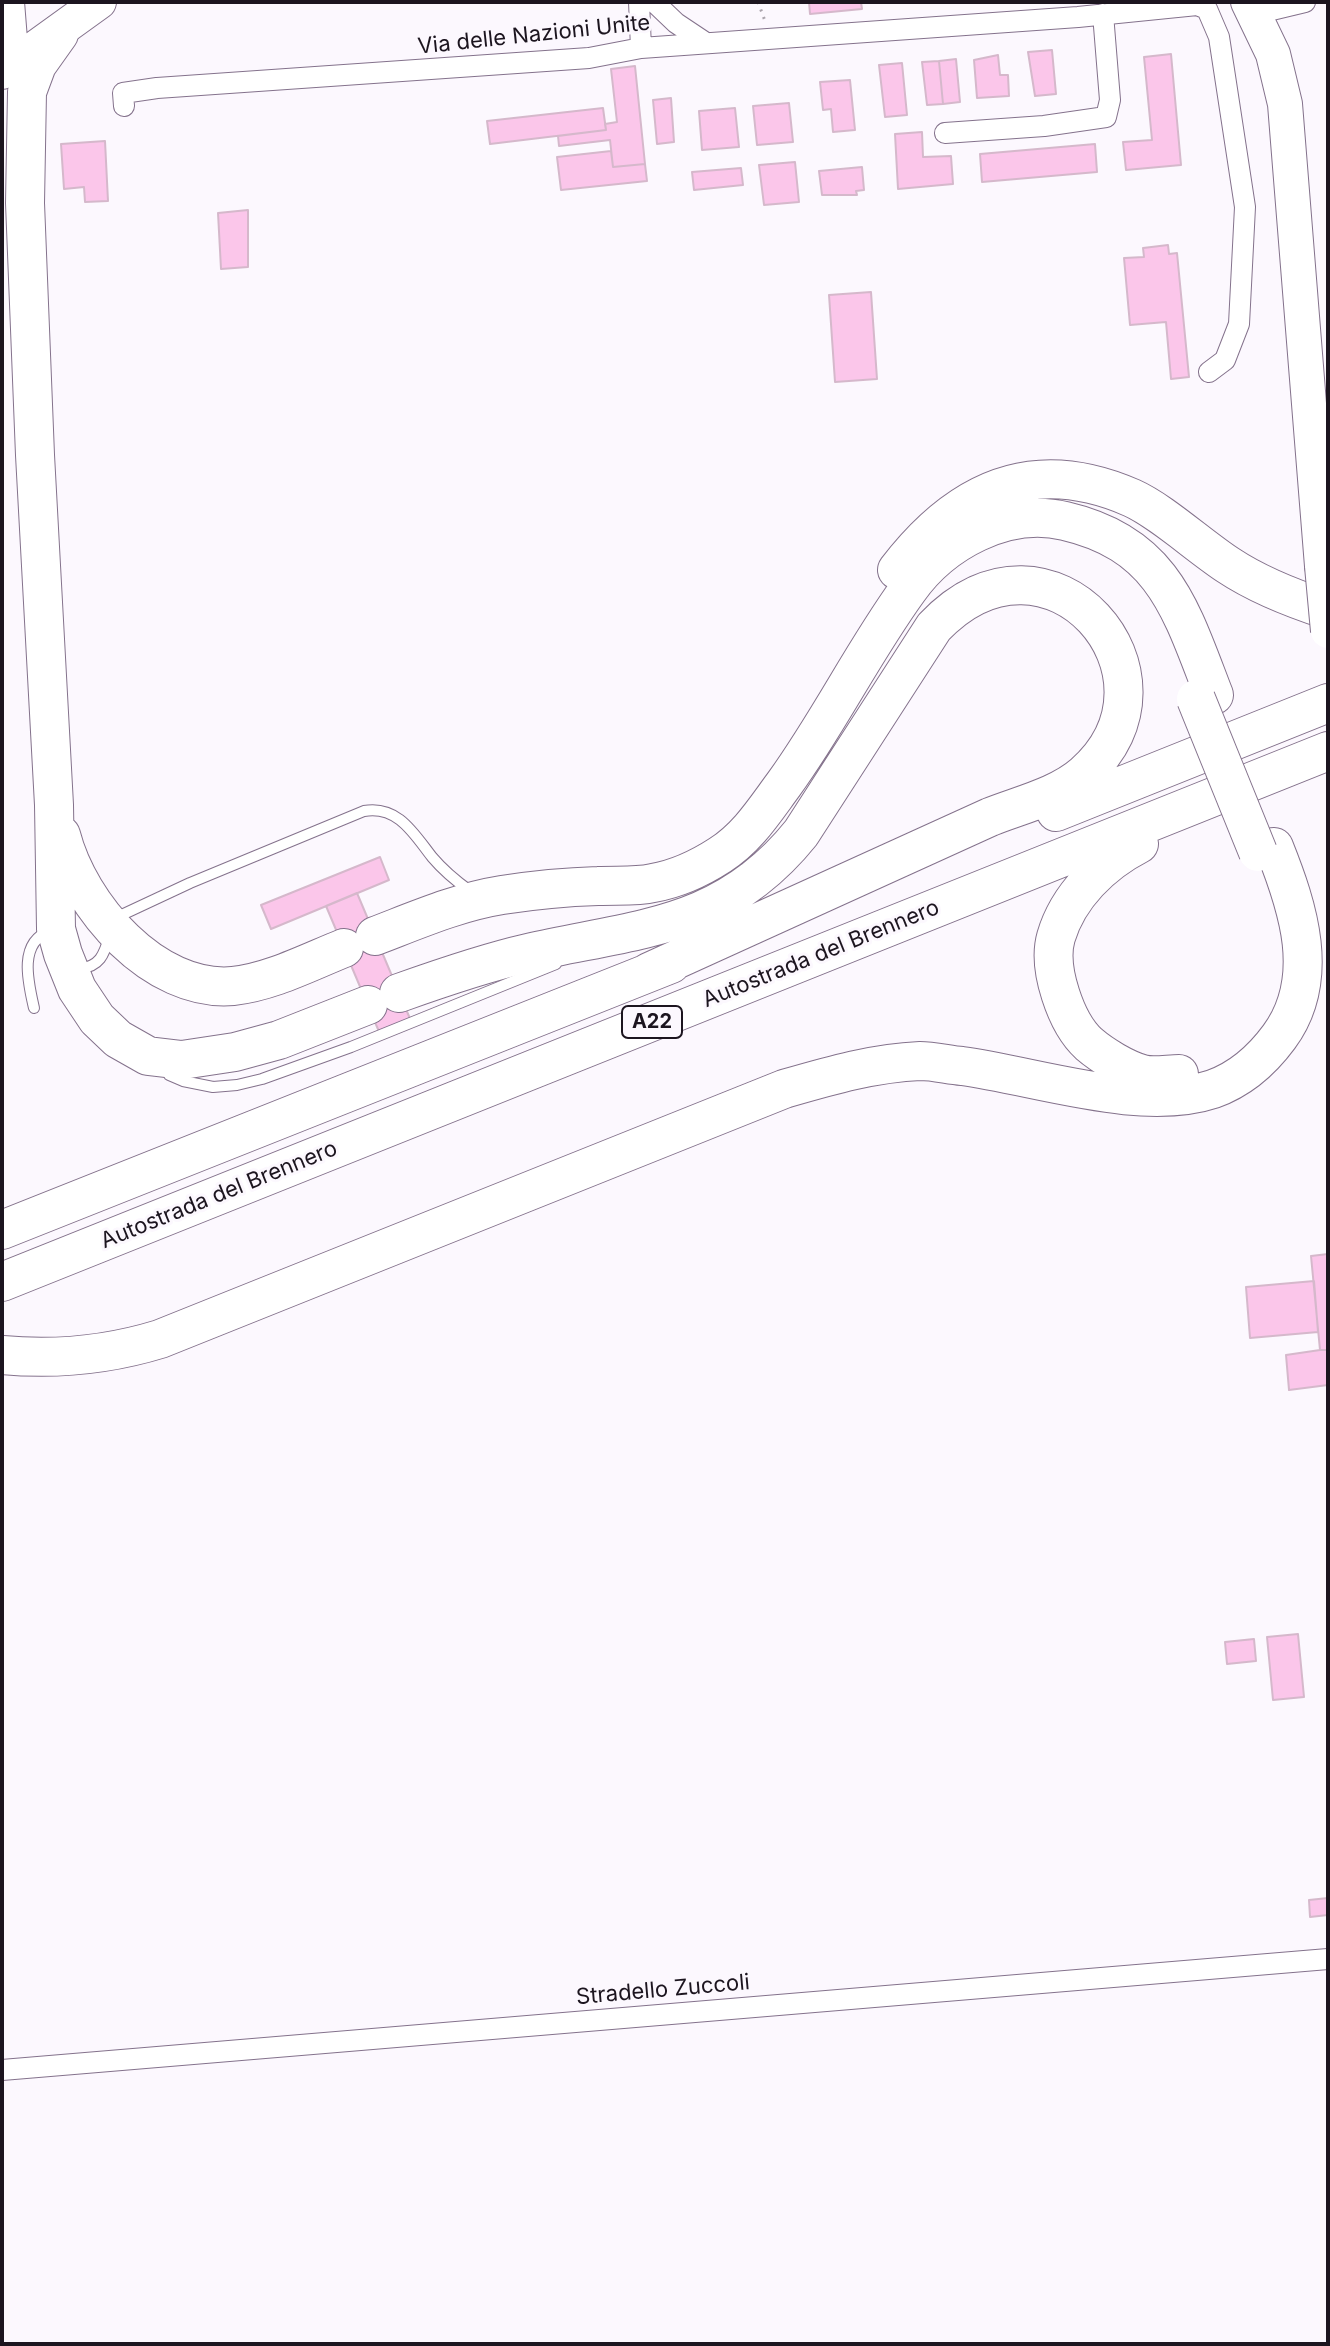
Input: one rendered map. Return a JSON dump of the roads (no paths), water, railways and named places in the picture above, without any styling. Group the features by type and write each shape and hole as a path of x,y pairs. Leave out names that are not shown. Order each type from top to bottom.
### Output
{"highway":[{"path":"59,34 37,65 27,92 25,203 54,805 56,929 77,989 97,1019 118,1039 148,1056 182,1060 235,1052 279,1040 457,972 512,957 643,930 702,913 731,897 781,859 810,821 934,627 952,607 990,588 1012,583 1030,585 1054,591 1074,601 1110,639 1118,657 1124,690 1118,727 1104,752 1082,776 1047,795 990,817 649,972"},
{"path":"7,68 25,203"},
{"path":"2,253 26,384 35,455"},
{"path":"584,887 641,872 702,843 720,828 745,801 784,747 898,568 935,525 954,510 975,497 1003,486 1054,479 1105,488 1135,500 1231,567 1293,598 1328,610"},
{"path":"2,1355 96,1355 160,1339 784,1089 853,1069 923,1061 1135,1096 1187,1095 1215,1089 1244,1074 1267,1052 1286,1027 1298,1000 1303,973 1299,918 1266,850 1205,697 1175,601 1162,581 1134,551 1094,528 1052,518 1017,518 976,532 941,556 909,588 805,755 756,825 737,843 690,872 652,884 584,887 481,899 255,982 209,986 188,982 166,972 142,955 92,902 71,864 54,805"},
{"path":"608,937 724,874 754,853 790,812 909,622 937,584 963,560 983,548 1017,538 1053,536 1094,547 1112,558 1128,570 1157,606 1205,697"},
{"name":"Autostrada del Brennero","path":"2,1230 1328,703"},
{"path":"1266,850 1283,933 1283,976 1268,1020 1236,1055 1195,1073 1144,1075 1112,1060 1088,1043 1059,995 1055,964 1056,938 1075,897 1099,871 1124,852 1314,757"},
{"name":"Autostrada del Brennero","path":"2,1282 1314,757"}],"main road":[{"path":"7,2 7,68"},
{"path":"7,68 59,34 99,2"},
{"path":"1251,8 1273,54 1285,104 1328,631"}],"street":[{"path":"639,2 641,48"},
{"path":"654,2 676,23 706,43"},
{"path":"1251,8 1305,2"},
{"name":"Via delle Nazioni Unite","path":"124,106 123,93 157,88 589,58 641,48 1197,5 1207,9 1219,37 1245,207 1239,324 1225,360 1209,372"},
{"path":"945,133 1044,126 1106,117 1110,100 1103,14"},
{"name":"Stradello Zuccoli","path":"2,2070 1328,1959"}],"lane":[{"path":"68,967 89,968 99,962 111,923 124,912 374,809 385,811 405,823 445,870 481,899"},
{"path":"34,1008 27,980 29,947 41,934 56,929"},
{"path":"118,1039 156,1069 183,1081 213,1087 237,1085 351,1047 553,966 608,937"}]}
